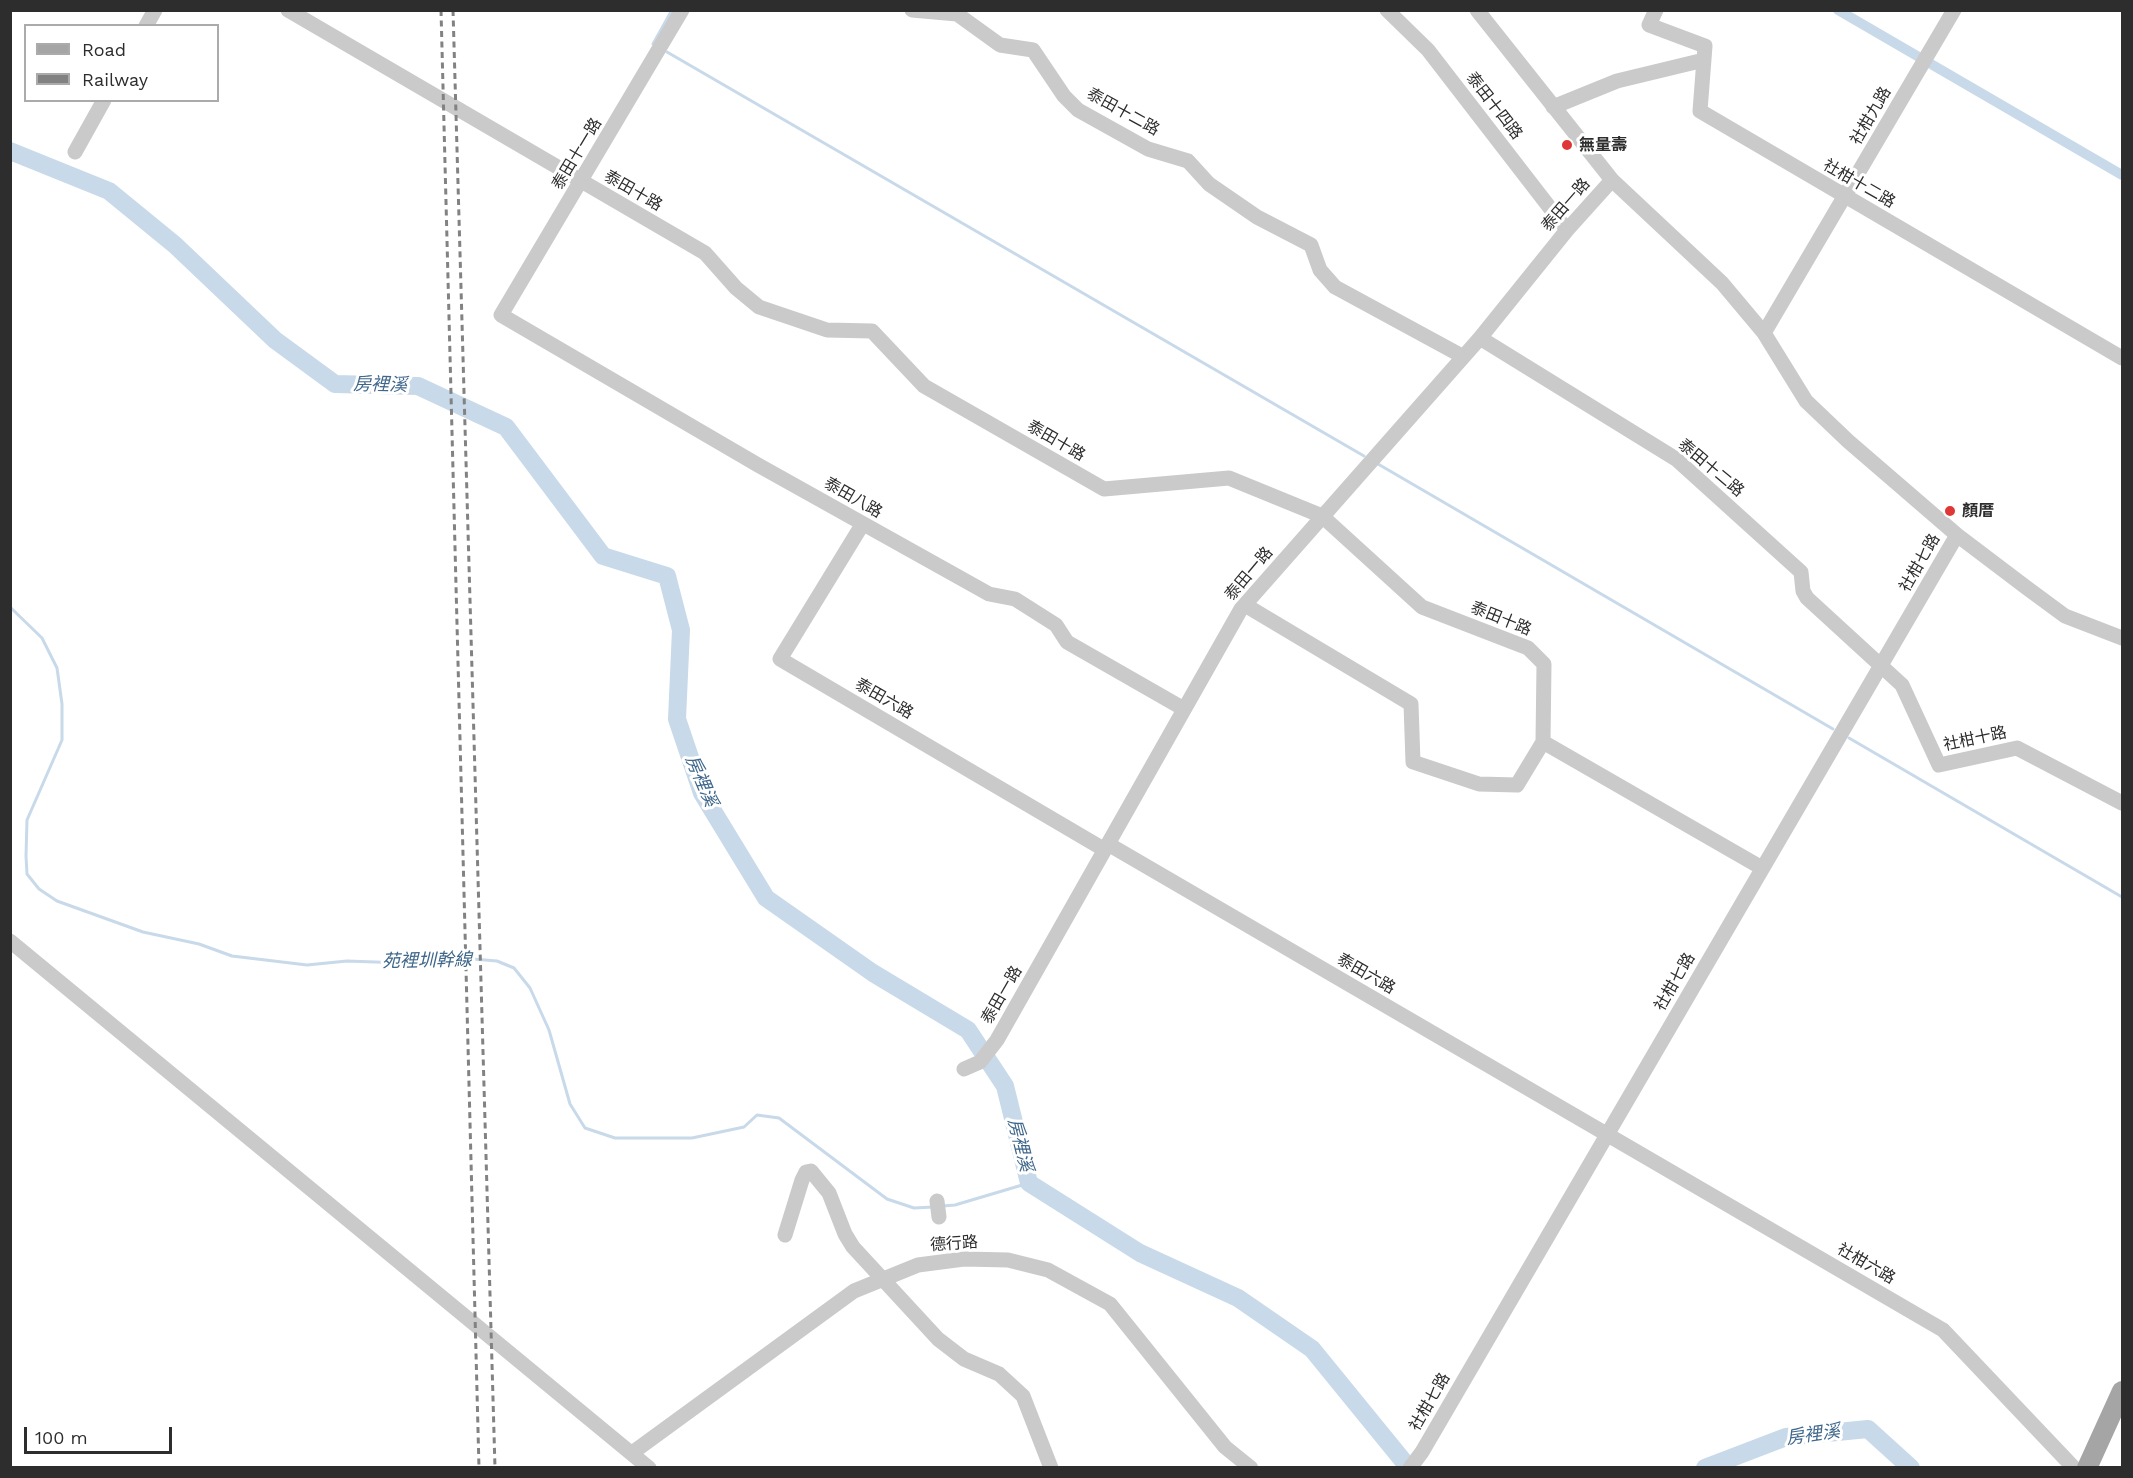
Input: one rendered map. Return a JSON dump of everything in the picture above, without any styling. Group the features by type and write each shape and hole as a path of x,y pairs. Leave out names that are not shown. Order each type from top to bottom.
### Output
{"main road":[{"path":"2087,1467 2122,1391"}],"street":[{"path":"147,24 154,10"},
{"name":"泰田十路","path":"288,10 705,253 736,288 759,307 828,330 872,331 924,386 1104,489 1228,478 1322,516 1422,607 1528,648 1544,664 1543,742"},
{"name":"泰田十一路","path":"501,315 682,10"},
{"name":"泰田十二路","path":"912,10 957,14 1000,45 1034,50 1064,96 1078,110 1148,149 1188,161 1209,184 1257,217 1298,235 1311,244 1320,270 1335,287 1462,356"},
{"name":"泰田十四路","path":"1387,10 1428,50 1567,230"},
{"path":"1477,10 1612,180 1722,283 1764,333 1806,400 1848,441 1957,535 2065,616 2122,638"},
{"path":"1553,106 1617,81 1704,60 1705,46 1649,26 1656,10"},
{"name":"社柑九路","path":"1764,333 1954,10"},
{"name":"社柑十二路","path":"1704,60 1700,111 2122,358"},
{"path":"75,152 103,102"},
{"name":"泰田一路","path":"964,1069 980,1062 993,1048 1245,605 1480,338 1567,230 1612,180"},
{"name":"泰田八路","path":"501,315 862,525 988,594 1015,599 1056,625 1067,642 1184,709"},
{"name":"泰田十二路","path":"1480,338 1676,459 1801,572 1803,591 1808,598 1880,666"},
{"name":"泰田六路","path":"862,525 780,659 1606,1136"},
{"name":"社柑七路","path":"1410,1467 1424,1447 1957,535"},
{"path":"1245,605 1412,705 1413,762 1479,784 1517,785 1543,742 1762,868"},
{"name":"社柑十路","path":"1880,666 1902,685 1940,765 2017,748 2122,803"},
{"path":"10,941 649,1467"},
{"name":"社柑六路","path":"1606,1136 1944,1330 2073,1467"},
{"path":"785,1235 802,1180 806,1172 811,1171 829,1193 845,1234 882,1278 950,1350 964,1359 999,1374 1014,1386 1028,1405 1051,1467"},
{"path":"937,1201 939,1217"},
{"name":"德行路","path":"632,1453 854,1292 882,1278 918,1265 964,1259 1008,1260 1047,1270 1110,1304 1225,1447 1251,1467"}],"waterway":[{"path":"653,44 672,10"},
{"path":"1838,10 2122,175"},
{"path":"667,52 1364,456"},
{"name":"房裡溪","path":"10,151 109,191 175,245 275,340 335,384 418,386 506,427 603,556 667,576 681,630 677,719 702,793 766,898 873,973 968,1030 1005,1086 1029,1183 1140,1253 1238,1298 1312,1349 1409,1468"},
{"path":"1378,464 1833,729"},
{"name":"苑裡圳幹線","path":"10,607 42,638 57,668 62,704 62,740 27,820 26,856 27,874 39,889 57,901 143,932 199,944 232,956 307,965 347,961 403,963 448,957 497,961 514,968 530,988 549,1030 570,1104 585,1128 615,1138 692,1138 744,1127 757,1115 779,1118 887,1199 914,1208 933,1207"},
{"path":"1849,738 2122,897"},
{"name":"苑裡圳幹線","path":"943,1206 955,1205 1029,1183"},
{"name":"房裡溪","path":"1705,1468 1786,1437 1868,1429 1911,1468"}],"railway":[{"path":"441,10 479,1468"},
{"path":"453,10 495,1468"}],"place":[{"name":"無量壽","path":"1567,145"},
{"name":"顏厝","path":"1950,511"}]}
